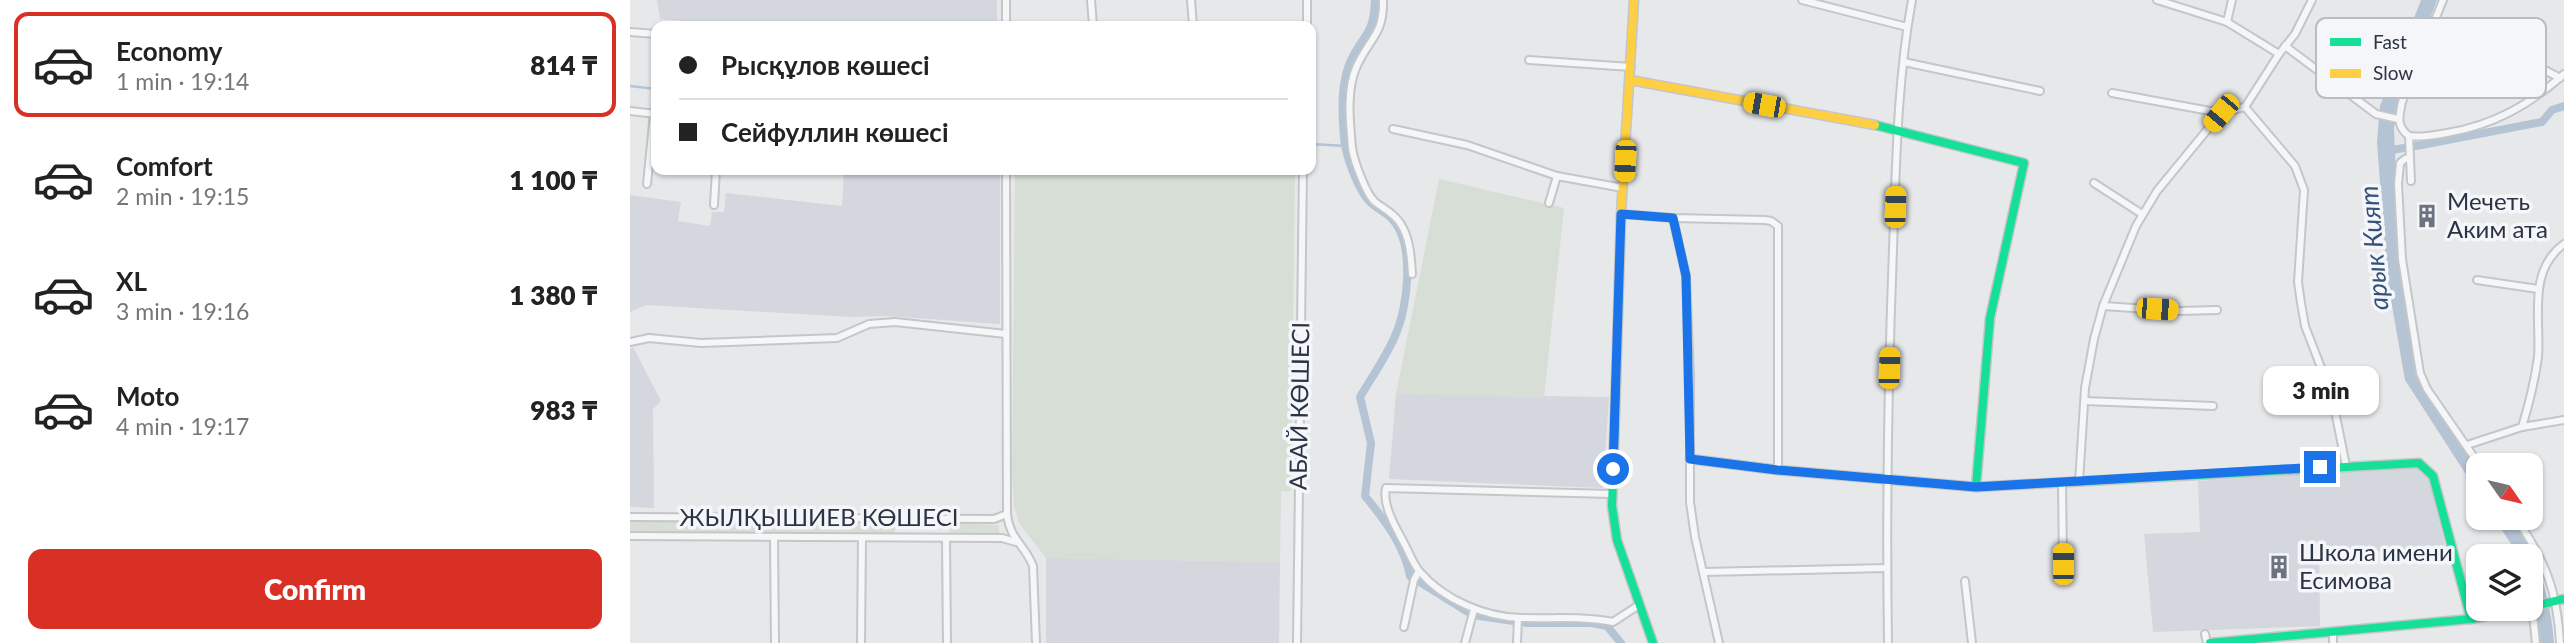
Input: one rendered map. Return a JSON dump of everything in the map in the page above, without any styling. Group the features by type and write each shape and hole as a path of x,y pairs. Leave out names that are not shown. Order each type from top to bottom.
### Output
{"street":[{"path":"1006,0 1006,21"},
{"path":"1091,0 1093,21"},
{"path":"1191,0 1193,21"},
{"path":"1307,0 1307,21"},
{"path":"1383,0 1379,31 1357,65 1352,83 1353,152 1369,195 1398,220 1404,230 1412,275"},
{"path":"1634,0 1621,214 1612,494 1615,528 1653,643"},
{"path":"1802,0 1907,27"},
{"path":"1888,643 1888,479 1898,129 1912,0"},
{"path":"2157,0 2227,22 2278,54"},
{"path":"2227,22 2232,0"},
{"path":"2112,93 2221,113 2245,107 2278,54 2295,34 2312,0"},
{"path":"2436,18 2443,0"},
{"path":"630,32 651,34"},
{"path":"2285,46 2316,69"},
{"path":"1528,60 1630,67"},
{"path":"1904,62 2040,92"},
{"path":"2546,69 2562,76 2546,89"},
{"path":"1630,80 1898,129 2024,163 1990,318 1976,487"},
{"path":"2355,98 2376,114 2397,119"},
{"path":"2404,98 2397,119 2400,127 2409,136 2426,137 2495,121 2534,98"},
{"path":"2245,107 2295,166 2301,179 2304,190 2298,282 2301,303 2305,326 2329,387 2346,466"},
{"path":"630,111 651,114"},
{"path":"2079,482 2087,372 2103,306 2141,214 2221,113"},
{"path":"1393,129 1467,145 1557,176 1623,188"},
{"path":"2409,136 2411,181"},
{"path":"2410,158 2400,163 2398,184 2402,259 2415,348 2427,389 2472,453"},
{"path":"647,184 651,166"},
{"path":"713,205 716,175"},
{"path":"1006,175 1007,514 1016,542 1027,554 1033,569 1036,643"},
{"name":"АБАЙ КӨШЕСІ","path":"1297,643 1303,175"},
{"path":"1549,204 1557,176"},
{"path":"2094,183 2141,214"},
{"path":"1621,214 1765,220 1772,221 1777,226 1777,470"},
{"path":"1673,218 1686,276 1689,502 1719,643"},
{"path":"2522,426 2538,359 2538,289 2550,257 2564,244"},
{"path":"2477,280 2538,289"},
{"path":"2103,306 2179,311 2217,310"},
{"path":"630,342 649,338 686,343 837,338 869,324 895,323 1006,334"},
{"path":"2283,385 2329,387"},
{"path":"2085,401 2213,405"},
{"path":"2467,445 2522,426 2564,420"},
{"path":"1690,459 1777,470 1976,487 2416,462 2430,471 2466,596"},
{"path":"2062,483 2063,564"},
{"path":"1612,494 1386,488 1384,497 1419,571 1450,596 1474,609 1518,618 1593,618 1613,621 1639,605"},
{"name":"ЖЫЛҚЫШИЕВ КӨШЕСІ","path":"630,517 994,519 1007,514"},
{"path":"998,538 1009,524"},
{"path":"2523,530 2546,567 2560,600 2560,643"},
{"name":"ЖЫЛҚЫШИЕВ КӨШЕСІ","path":"630,536 946,540 998,538 1016,542"},
{"path":"861,643 862,538"},
{"path":"774,539 775,643"},
{"path":"946,540 947,643"},
{"path":"1704,572 1887,568"},
{"path":"1404,626 1414,580 1419,571"},
{"path":"1965,581 1972,643"},
{"path":"1465,643 1474,609"},
{"path":"1517,643 1518,618"},
{"path":"2205,634 2208,643 2466,620"},
{"path":"2533,621 2536,643"},
{"path":"2333,633 2333,643"}],"shaded area":[{"path":"657,0 997,0 997,21 660,19"},
{"path":"844,175 1000,175 1000,324 646,305 630,312 630,195 681,202 678,221 710,226 712,212 724,212 726,193 842,206"},
{"path":"1015,175 1295,175 1291,491 1281,491 1280,562 1046,558 1019,523 1014,506"},
{"path":"1439,179 1564,208 1544,398 1396,394"},
{"path":"633,347 661,401 653,409 654,508 630,507 630,349"},
{"path":"1396,394 1609,397 1603,488 1389,479"},
{"path":"2421,467 2428,474 2447,554 2319,549 2320,626 2153,632 2144,534 2200,532 2198,481"},
{"path":"630,520 895,523 895,535 630,532"},
{"path":"950,523 999,525 999,535 949,535"},
{"path":"1046,558 1280,562 1279,643 1046,643"}],"water":[{"path":"2421,0 2437,0 2430,18 2414,18"},
{"path":"2383,98 2401,98 2394,128 2399,256 2414,364 2432,403 2466,453 2466,474 2405,380 2387,277 2377,142"},
{"path":"2502,530 2519,530 2527,544 2511,544"},
{"path":"2543,582 2554,643 2540,643 2538,621 2543,621"}],"waterway":[{"path":"1375,0 1371,26 1352,58 1345,77 1342,108 1344,138 1361,189 1370,202 1391,218 1399,229 1407,259 1407,276 1400,324 1360,397 1371,443 1365,496 1399,544 1410,576"},
{"path":"630,86 651,88"},
{"path":"2416,146 2542,122 2552,110 2564,106"},
{"path":"1316,144 1346,146"},
{"path":"2386,151 2404,148"},
{"path":"1420,582 1468,612"},
{"path":"1479,616 1514,621"},
{"path":"1526,623 1592,623 1607,626 1621,643"}],"traffic: fast":[{"path":"1875,125 2024,163 1990,318 1976,487"},
{"path":"1616,382 1612,506 1617,540 1653,643"},
{"path":"1690,459 1778,470 1976,487 2419,463 2433,476 2466,600"},
{"path":"2543,604 2564,599"},
{"path":"2210,643 2466,619"}],"traffic: slow":[{"path":"1616,382 1621,214 1634,0"},
{"path":"1630,80 1875,125"}],"place":[{"name":"Мечеть Аким ата","path":"2427,216"},
{"name":"Школа имени Есимова","path":"2279,567"}],"route":[{"path":"1613,469 1621,214 1673,218 1686,276 1690,459 1777,470 1976,487 2320,467"}],"water label":[{"name":"арык Кият","path":"2374,248"}]}
